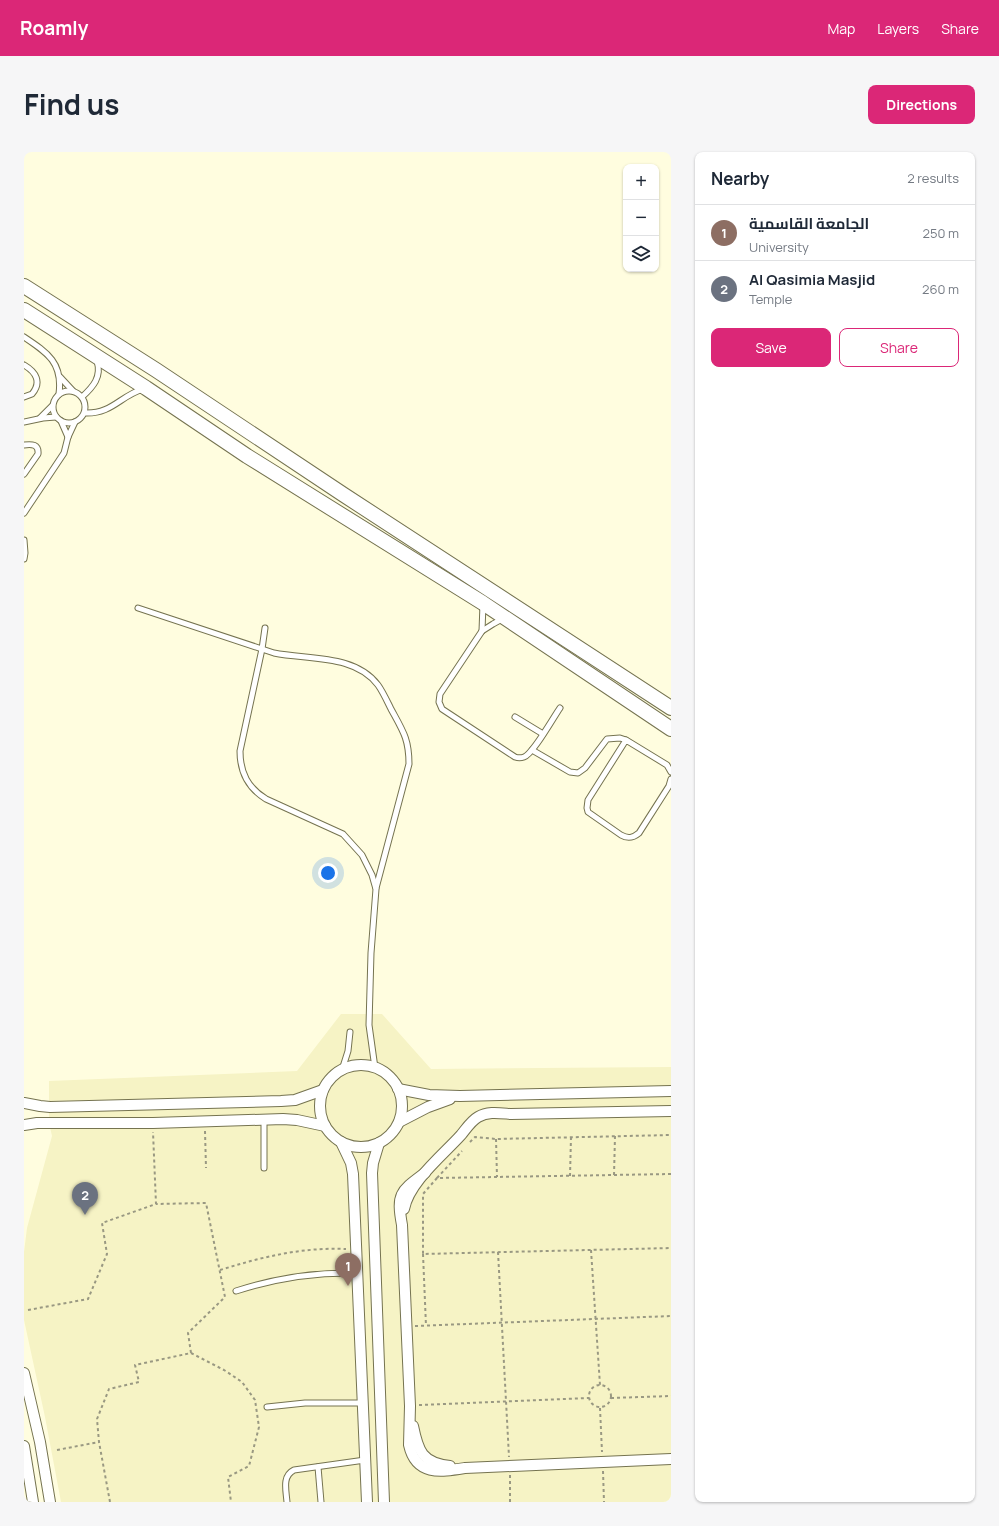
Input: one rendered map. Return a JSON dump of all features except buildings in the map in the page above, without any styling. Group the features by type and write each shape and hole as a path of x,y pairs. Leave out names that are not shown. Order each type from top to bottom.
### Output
{"main road":[{"path":"24,286 156,370 344,495 671,708"},
{"path":"24,310 146,388 247,456 482,603 671,729"}],"street":[{"path":"399,1122 401,1100 398,1089 388,1076 375,1068 358,1066 342,1070 331,1078 323,1090 320,1108 325,1126 329,1132 341,1142 356,1147 364,1147 379,1143 390,1134 399,1122 428,1107 460,1096"},
{"path":"398,1089 429,1095 460,1096 671,1091"},
{"path":"24,1103 50,1107 281,1101 295,1100 323,1090"},
{"path":"671,1111 511,1114 482,1120 462,1134 425,1173 408,1186 402,1193 399,1203 402,1225 410,1406 408,1445 416,1461 426,1469 433,1471 465,1468 671,1459"},
{"path":"24,1125 37,1123 153,1123 297,1120 325,1126"},
{"path":"341,1142 349,1158 353,1174 367,1502"},
{"path":"379,1143 375,1153 372,1173 384,1502"},
{"path":"24,1373 40,1442 50,1502"},
{"path":"24,1446 33,1502"}],"lane":[{"path":"24,337 45,351 51,357 60,377 59,394"},
{"path":"82,398 98,379 99,368 93,354"},
{"path":"24,365 34,372 37,381 37,386 32,394 24,396"},
{"path":"60,377 72,391"},
{"path":"85,412 99,412 106,410 127,396 146,388"},
{"path":"39,419 52,406 59,394 65,391 77,393 82,398 85,403 85,412 83,417 75,422 65,423 56,417 52,406"},
{"path":"24,422 56,417"},
{"path":"61,421 68,437"},
{"path":"24,513 64,453 68,437 75,422"},
{"path":"24,445 35,445 38,454 24,474"},
{"path":"24,540 24,559"},
{"path":"482,603 482,631"},
{"path":"138,608 262,649 290,656 349,665 363,672 378,685 404,732 409,747 409,764 376,889 371,953 369,1025 375,1068"},
{"path":"505,618 482,631 440,694 440,706 445,712 514,757 524,757 532,750 560,708"},
{"path":"265,628 262,649 240,751 241,767 244,775 252,788 266,799 343,834 362,855 376,889"},
{"path":"515,717 543,734"},
{"path":"532,750 570,772 578,773 585,768 607,739 620,738 626,740 667,766 671,772"},
{"path":"626,740 588,800 587,808 591,815 626,838 635,836 639,833 671,780"},
{"path":"342,1070 348,1052 350,1032"},
{"path":"264,1120 264,1168"},
{"path":"236,1290 256,1284 296,1276 330,1273 357,1273"},
{"path":"267,1408 305,1403 363,1403"},
{"path":"287,1502 285,1483 288,1474 294,1470 365,1460"},
{"path":"318,1467 321,1502"}],"path":[{"path":"153,1123 156,1204"},
{"path":"426,1326 423,1254 423,1194 475,1136 496,1139 671,1135"},
{"path":"614,1175 615,1136"},
{"path":"570,1176 571,1137"},
{"path":"496,1139 497,1177"},
{"path":"437,1178 671,1174"},
{"path":"28,1310 88,1299 107,1254 102,1223 156,1204 206,1204 225,1297 188,1333 191,1353"},
{"path":"423,1254 671,1248"},
{"path":"220,1270 250,1260 292,1251 313,1249 356,1249"},
{"path":"591,1250 600,1385"},
{"path":"498,1252 510,1466 510,1502"},
{"path":"406,1326 671,1316"},
{"path":"110,1502 99,1442 97,1419 109,1389 139,1382 135,1364 191,1353 224,1370 242,1382 254,1400 259,1426 249,1466 228,1477 231,1502"},
{"path":"600,1385 608,1388 611,1398 607,1405 600,1408 593,1405 589,1398 590,1390 600,1385"},
{"path":"611,1398 671,1396"},
{"path":"410,1406 589,1398"},
{"path":"57,1450 99,1442"}],"shaded area":[{"path":"341,1014 382,1014 431,1069 671,1067 671,1502 61,1502 45,1417 24,1320 24,1252 27,1228 52,1136 49,1123 49,1081 297,1071"}],"place":[{"name":"Al Qasimia Masjid","path":"85,1215"},
{"name":"الجامعة القاسمية","path":"348,1286"}]}
